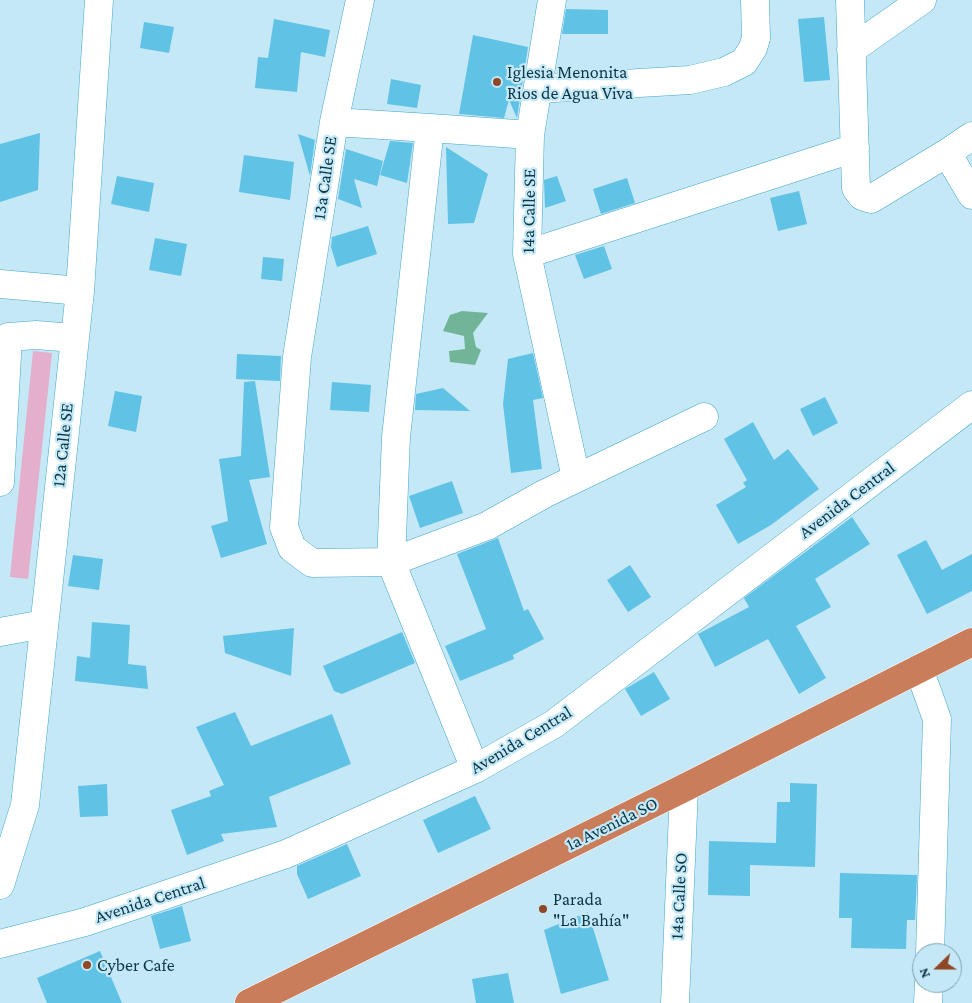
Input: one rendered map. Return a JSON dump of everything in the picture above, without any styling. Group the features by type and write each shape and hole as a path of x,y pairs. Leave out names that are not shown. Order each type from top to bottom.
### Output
{"highway":[{"name":"1a Avenida SO","path":"249,1003 684,788 972,642"}],"street":[{"name":"12a Calle SE","path":"0,885 25,805 80,291 99,0"},
{"name":"13a Calle SE","path":"360,0 334,122 297,357 284,527 292,548 312,563 392,562"},
{"name":"14a Calle SE","path":"552,0 530,134 527,254 576,478"},
{"path":"538,89 690,80 724,72 744,62 753,48 756,38 755,0"},
{"path":"850,0 856,188 862,196 872,199 972,136"},
{"path":"852,50 922,0"},
{"path":"334,122 530,134"},
{"path":"430,128 396,437 392,562 475,769"},
{"path":"527,254 855,148"},
{"path":"947,153 972,195"},
{"path":"0,284 80,291"},
{"path":"0,482 8,337 36,335 74,338"},
{"name":"Avenida Central","path":"0,944 85,922 286,854 475,769 554,724 972,405"},
{"path":"392,562 487,526 576,478 704,417"},
{"path":"0,632 44,624"},
{"path":"918,669 937,719 930,943"},
{"name":"14a Calle SO","path":"675,1003 684,788"}],"shaded area":[{"path":"462,311 488,313 473,333 476,347 481,350 475,365 450,362 449,351 465,349 464,336 443,331 450,315"},
{"path":"33,351 52,353 28,579 10,577"}],"building":[{"path":"566,9 608,10 608,34 562,34"},
{"path":"824,17 830,80 804,82 798,19"},
{"path":"274,19 330,30 325,57 301,52 297,92 255,88 258,57 268,58"},
{"path":"144,22 174,27 169,53 140,48"},
{"name":"Iglesia Menonita Rios de Agua Viva","path":"473,35 528,47 517,118 509,100 504,118 459,114"},
{"path":"391,79 421,85 417,108 387,104"},
{"path":"40,133 38,190 0,202 0,144"},
{"path":"298,134 315,140 310,176"},
{"path":"390,141 413,143 407,183 380,175"},
{"path":"446,147 488,174 474,223 448,224"},
{"path":"346,149 383,161 377,186 354,179 362,208 338,199"},
{"path":"244,155 294,162 290,200 239,192"},
{"path":"117,176 154,183 149,212 111,204"},
{"path":"557,176 566,201 545,208 544,180"},
{"path":"627,178 635,203 601,214 593,189"},
{"path":"799,191 807,224 778,231 770,198"},
{"path":"368,226 377,254 337,267 331,247 332,237"},
{"path":"155,238 187,244 181,276 149,270"},
{"path":"604,246 612,269 584,279 575,255"},
{"path":"263,257 284,259 282,281 261,279"},
{"path":"533,353 543,398 533,400 542,469 511,473 503,404 508,359"},
{"path":"237,354 281,356 280,381 236,379"},
{"path":"255,381 270,477 249,480 267,544 221,558 211,526 228,521 219,459 241,456 244,382"},
{"path":"332,382 371,385 369,412 330,410"},
{"path":"443,388 470,411 415,410 416,394"},
{"path":"115,391 142,396 136,432 108,426"},
{"path":"825,397 838,423 813,436 800,409"},
{"path":"753,422 774,460 788,449 819,489 771,525 738,544 716,505 746,487 743,483 747,480 724,439"},
{"path":"452,481 463,513 420,528 409,496"},
{"path":"852,517 870,544 815,579 831,607 796,626 826,678 799,694 768,639 715,667 698,634 749,607 744,598"},
{"path":"498,538 524,611 528,609 544,639 513,655 514,659 460,681 445,646 486,629 457,554"},
{"path":"926,540 942,570 972,554 972,591 927,614 897,555"},
{"path":"73,555 103,559 99,590 68,586"},
{"path":"630,565 651,597 628,612 607,580"},
{"path":"92,622 130,625 128,664 146,666 148,689 75,681 77,656 90,658"},
{"path":"294,628 291,676 225,653 223,636"},
{"path":"402,632 415,663 342,694 334,691 323,666"},
{"path":"654,672 670,699 641,716 625,689"},
{"path":"235,712 251,746 332,714 351,764 269,797 277,827 221,834 224,841 187,855 171,810 211,796 209,791 224,785 196,727"},
{"path":"790,783 817,784 815,867 750,865 750,896 708,895 709,841 776,843 777,802 790,802"},
{"path":"107,784 108,816 80,817 78,786"},
{"path":"475,796 491,829 438,853 423,820"},
{"path":"347,844 361,876 308,899 297,874 297,866"},
{"path":"840,873 917,875 915,920 907,920 906,949 851,948 852,918 839,918"},
{"path":"182,906 191,941 160,949 151,916"},
{"path":"588,912 609,980 561,994 544,930"},
{"name":"Cyber Cafe","path":"100,951 122,1003 47,1003 37,978"},
{"path":"508,973 514,1003 476,1003 472,979"}],"place":[{"name":"Iglesia Menonita Rios de Agua Viva","path":"497,82"},
{"name":"Parada \"La Bahía\"","path":"543,909"},
{"name":"Cyber Cafe","path":"87,965"}]}
